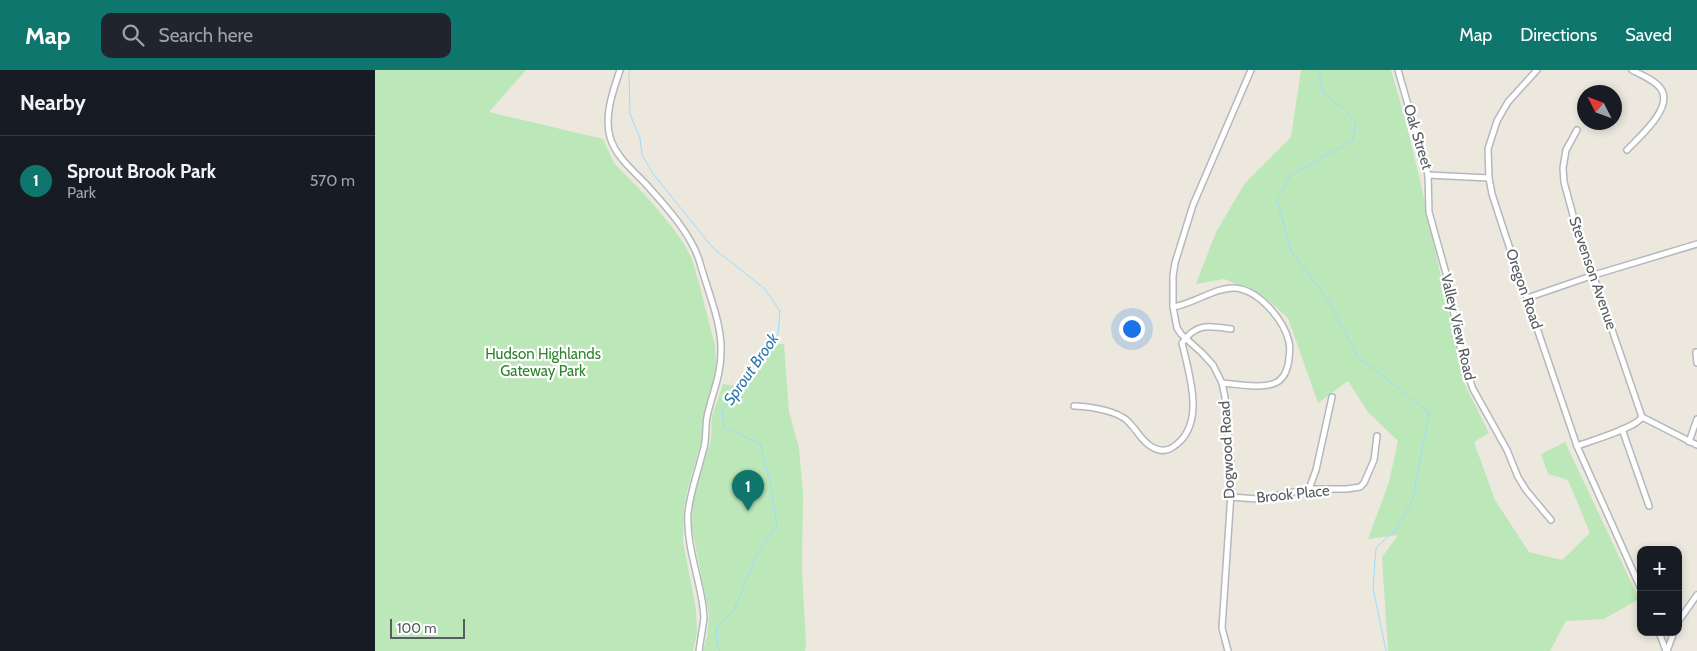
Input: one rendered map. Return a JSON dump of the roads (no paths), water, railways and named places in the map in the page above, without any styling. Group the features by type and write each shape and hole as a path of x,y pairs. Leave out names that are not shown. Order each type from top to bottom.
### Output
{"street":[{"path":"620,70 608,114 610,137 625,163 659,199 677,221 692,244 699,260 721,335 720,369 707,419 704,448 691,492 688,514 688,531 704,618 699,651"},
{"name":"Dogwood Road","path":"1228,651 1222,628 1232,478 1225,397 1222,383 1208,358 1177,328 1173,307 1173,276 1175,263 1193,205 1251,70"},
{"name":"Oak Street","path":"1399,70 1428,175 1489,178"},
{"name":"Oregon Road","path":"1537,70 1508,102 1497,121 1488,149 1489,178 1497,210 1577,446 1637,579"},
{"path":"1627,150 1656,120 1661,112 1663,100 1663,92 1660,87 1632,70"},
{"name":"Stevenson Avenue","path":"1577,130 1567,150 1563,168 1564,182 1574,219 1642,417"},
{"name":"Valley View Road","path":"1428,175 1429,212 1447,277 1459,342 1473,389 1507,450 1518,477 1526,490 1551,520"},
{"path":"1527,298 1594,275 1697,244"},
{"path":"1173,307 1186,305 1220,291 1238,288 1259,297 1274,314 1286,333 1290,347 1284,377 1274,384 1265,386 1222,383"},
{"path":"1074,406 1087,406 1122,416 1152,448 1161,451 1168,450 1183,438 1191,421 1193,405 1191,382 1183,343 1196,330 1206,326 1231,329"},
{"path":"1696,352 1697,363"},
{"path":"1309,489 1316,470 1332,397"},
{"path":"1577,446 1638,422 1642,417 1697,445"},
{"path":"1689,442 1697,419"},
{"path":"1622,429 1649,506"},
{"name":"Brook Place","path":"1231,496 1257,499 1309,489 1360,487 1364,484 1374,460 1377,436"},
{"path":"1682,618 1697,595"},
{"path":"1661,636 1666,651"},
{"path":"1666,651 1672,636"}],"waterway":[{"name":"Sprout Brook","path":"630,70 630,114 640,138 642,155 654,175 713,248 765,289 780,311 778,334 736,387 722,411 724,427 760,444 770,482 777,525 756,556 734,610 716,629 717,644 720,651"},
{"path":"1319,70 1323,93 1344,109 1356,122 1353,140 1290,176 1277,200 1291,251 1329,301 1357,356 1429,412 1413,499 1397,528 1376,548 1373,588 1386,651"}],"place":[{"name":"Sprout Brook Park","path":"748,511"}],"park label":[{"name":"Hudson Highlands Gateway Park","path":"543,362"}]}
